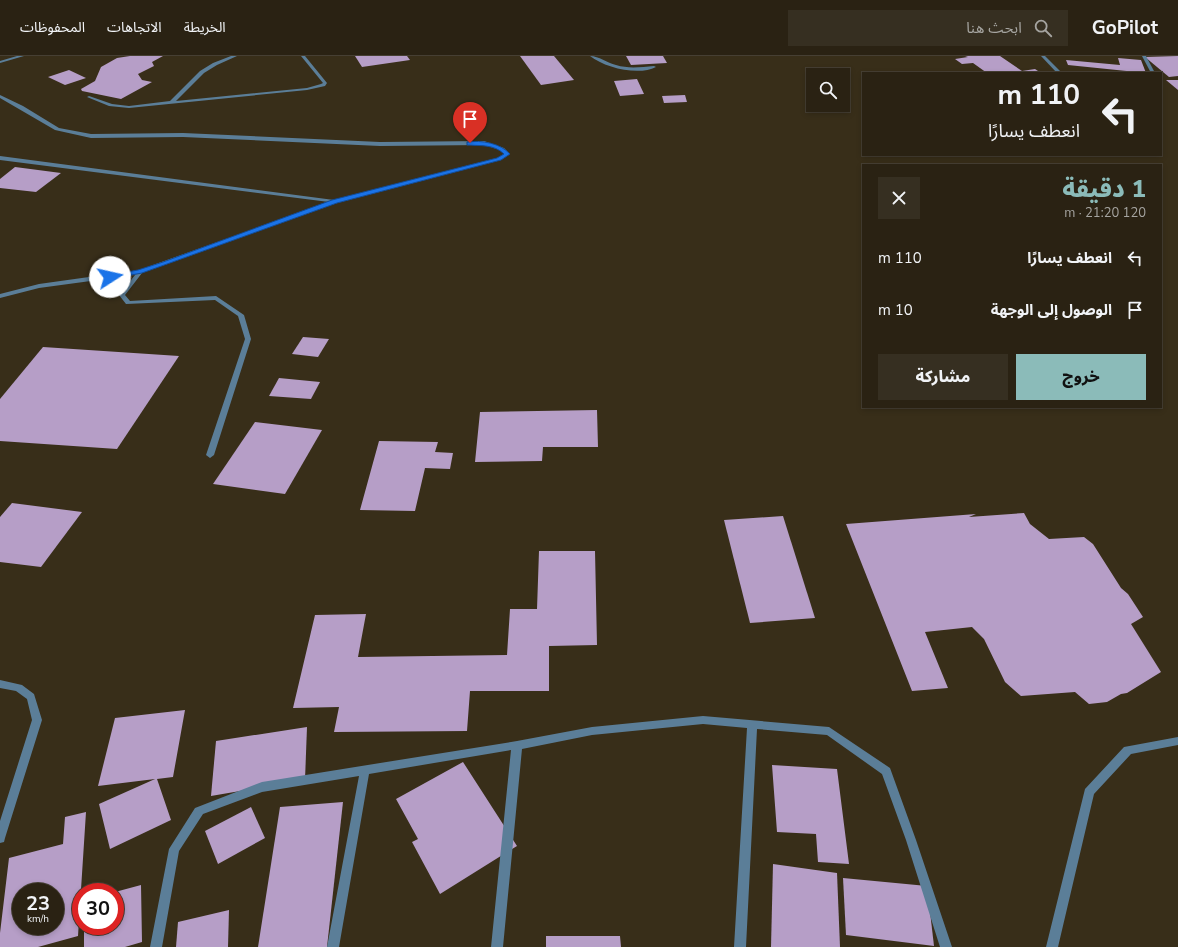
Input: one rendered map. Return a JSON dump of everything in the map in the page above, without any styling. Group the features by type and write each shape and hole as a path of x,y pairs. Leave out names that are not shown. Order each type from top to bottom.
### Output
{"street":[{"path":"0,62 22,56"},
{"path":"171,103 202,72 215,64 235,56"},
{"path":"89,98 120,107 308,90 323,85 325,83 302,56"},
{"path":"592,56 605,64 618,68 636,70 654,68"},
{"path":"1043,56 1059,72"},
{"path":"1144,56 1152,72"},
{"path":"0,96 22,107 57,129 91,136 183,135 380,144 484,143 502,149 507,154 499,159 334,202 140,272 39,286 0,296"},
{"path":"0,158 334,202"},
{"path":"140,272 122,295 128,303 216,298 241,315 248,339 210,455"},
{"path":"0,684 19,688 31,697 37,720 0,838"},
{"path":"156,947 174,849 199,811 262,788 592,731 703,720 829,731 886,771 911,840 946,947"},
{"path":"740,947 752,724"},
{"path":"1052,947 1089,792 1128,750 1178,741"},
{"path":"497,947 517,745"},
{"path":"333,947 365,770"}],"building":[{"path":"130,56 163,56 152,62 154,66 138,74 142,80 152,82 121,99 82,91 81,89 95,81 101,67 117,58"},
{"path":"355,56 407,56 410,60 362,67"},
{"path":"520,56 554,56 574,80 541,85"},
{"path":"626,56 663,56 667,63 631,65"},
{"path":"965,56 1000,56 1022,71 1035,69 1040,72 986,72 973,63 962,64 955,59 968,57"},
{"path":"1178,56 1178,76 1169,77 1145,57"},
{"path":"1118,58 1141,60 1146,72 1068,65 1066,60 1120,65"},
{"path":"69,70 86,78 65,85 48,77"},
{"path":"637,79 644,94 620,96 614,81"},
{"path":"1166,80 1178,80 1178,90"},
{"path":"685,95 687,102 664,103 662,96"},
{"path":"15,167 61,173 36,192 0,188 0,179"},
{"path":"303,337 329,339 318,357 292,354"},
{"path":"43,347 179,356 117,449 0,441 0,399"},
{"path":"279,378 320,382 311,399 269,396"},
{"path":"597,410 598,447 543,447 542,461 475,462 480,412"},
{"path":"255,422 322,430 285,494 213,484"},
{"path":"379,441 438,442 435,452 453,453 450,469 425,468 415,511 360,510"},
{"path":"12,503 82,512 41,567 0,562 0,517"},
{"path":"1024,513 1030,524 1049,539 1084,537 1093,544 1121,588 1128,594 1143,617 1131,624 1161,672 1127,693 1121,694 1107,702 1089,704 1075,692 1021,696 1005,682 984,639 972,627 925,632 948,688 912,691 846,524 976,514 969,517"},
{"path":"783,516 815,618 750,623 724,520"},
{"path":"539,551 595,551 597,645 549,646 549,691 470,691 467,731 334,732 339,707 293,708 315,615 366,614 358,657 507,655 510,609 537,609"},
{"path":"185,710 173,777 157,779 171,820 110,849 99,804 155,779 98,786 115,718"},
{"path":"307,727 305,780 211,796 216,741"},
{"path":"463,762 517,846 440,894 412,842 418,839 396,799"},
{"path":"772,765 837,769 849,864 818,862 816,834 777,832"},
{"path":"343,802 327,947 258,947 280,807"},
{"path":"251,807 265,838 218,864 205,831"},
{"path":"86,812 81,883 72,883 72,935 78,936 38,947 0,947 0,933 9,858 63,844 65,817"},
{"path":"773,864 837,873 840,947 771,947"},
{"path":"843,878 927,886 934,946 846,935"},
{"path":"141,885 142,942 125,947 84,947 84,935 124,935 124,890"},
{"path":"229,910 228,947 176,947 178,922"},
{"path":"546,936 620,936 621,947 546,947"}],"route":[{"path":"110,277 140,272 334,202 499,159 507,154 502,149 484,143 470,143"}]}
